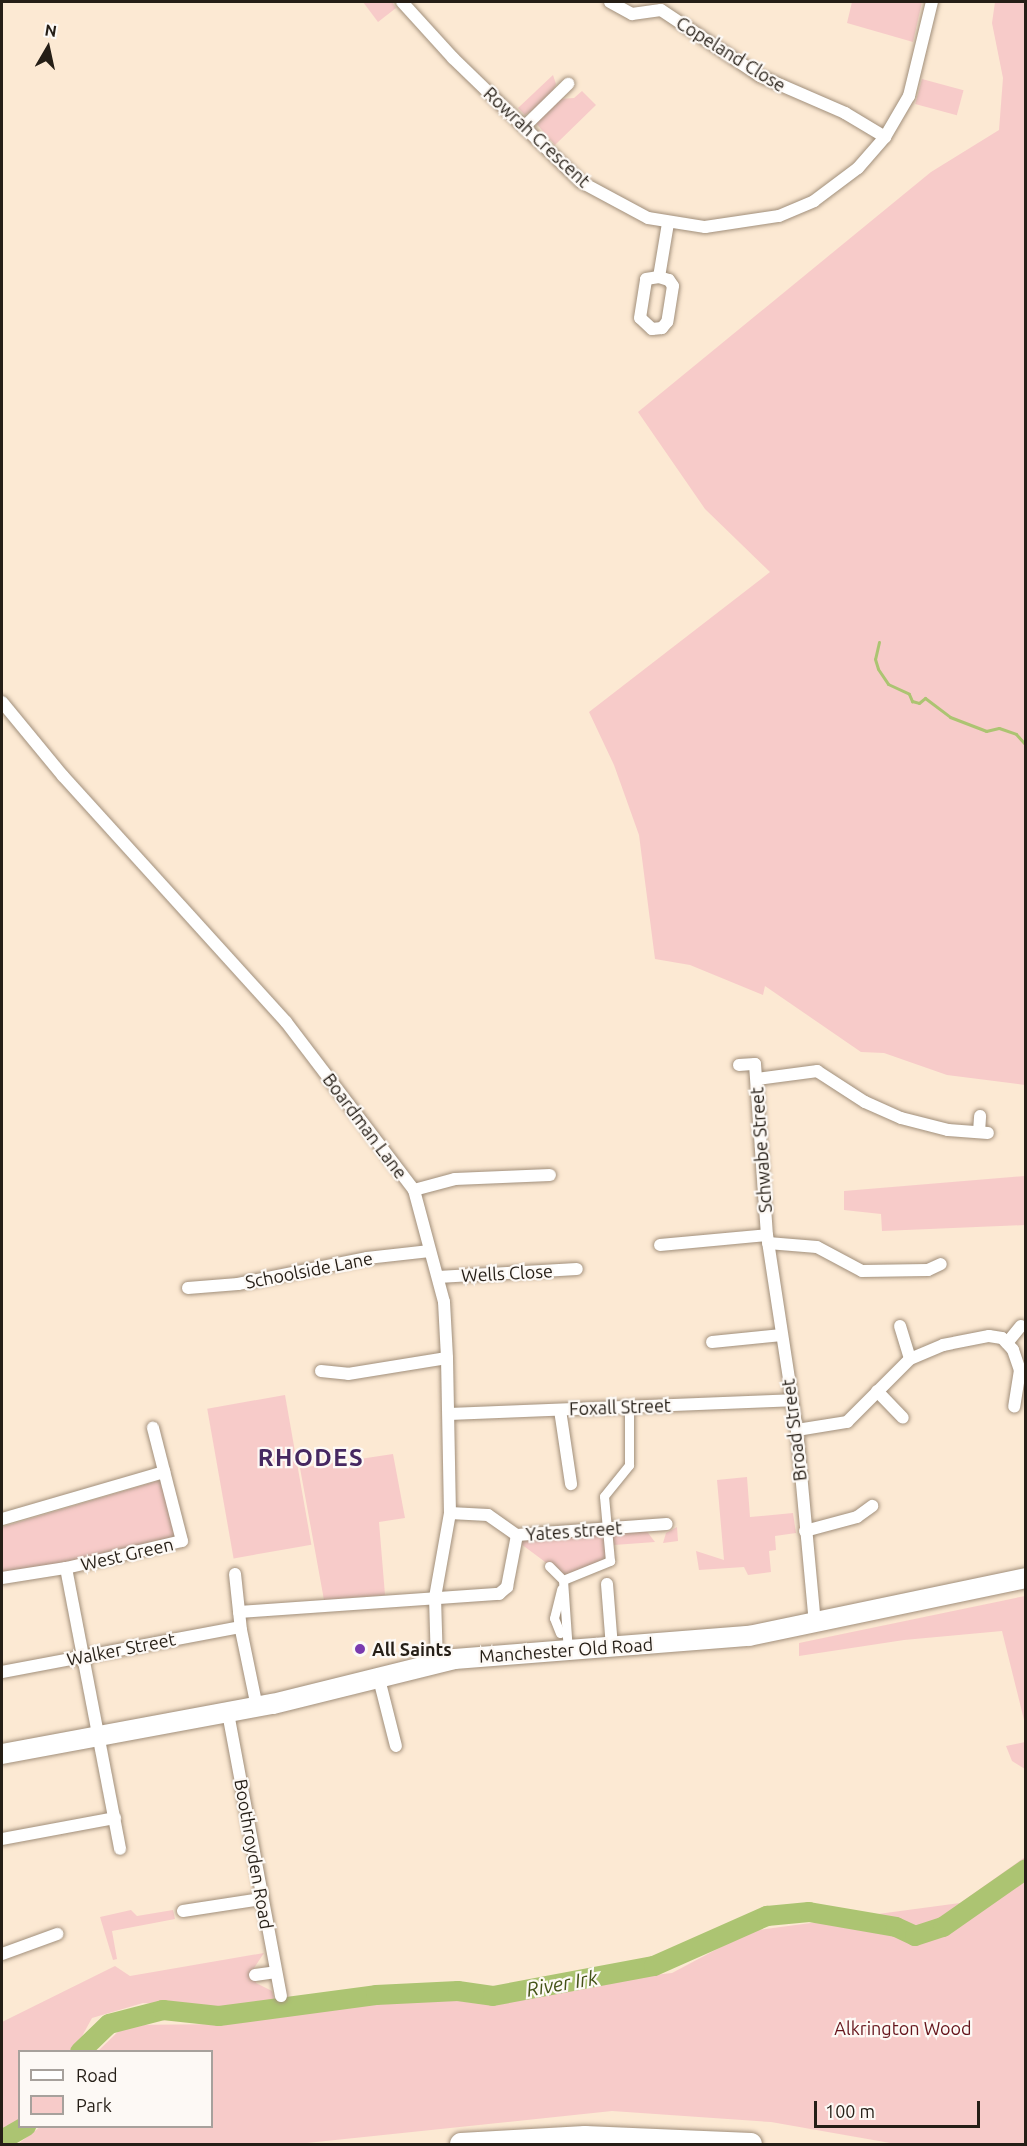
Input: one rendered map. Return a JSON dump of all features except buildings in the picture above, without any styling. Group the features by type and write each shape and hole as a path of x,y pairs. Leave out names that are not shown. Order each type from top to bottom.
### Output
{"highway":[{"path":"461,2145 585,2137 751,2145"}],"main road":[{"name":"Manchester Old Road","path":"2,1754 257,1707 437,1663 749,1636 815,1625 1026,1578"}],"street":[{"name":"Rowrah Crescent","path":"402,2 524,128 600,195 668,223 734,226 779,216 829,191 858,168 885,137 909,96 932,2"},
{"name":"Copeland Close","path":"610,2 632,14 661,10 760,76 845,113 885,137"},
{"path":"524,128 568,84"},
{"path":"659,277 668,223"},
{"name":"Boardman Lane","path":"2,702 63,776 286,1022 414,1190 444,1302 447,1358 450,1513 435,1597 437,1663"},
{"name":"Schwabe Street","path":"739,1065 755,1064 768,1239"},
{"path":"757,1080 818,1071 865,1102 901,1118 948,1130 983,1132 980,1116"},
{"path":"414,1190 455,1179 550,1175"},
{"path":"660,1245 768,1239 817,1247 862,1271 928,1270 941,1264"},
{"name":"Broad Street","path":"768,1239 796,1430 815,1625"},
{"name":"Schoolside Lane","path":"188,1288 238,1284 367,1258 430,1251"},
{"name":"Wells Close","path":"438,1277 577,1269"},
{"path":"900,1326 910,1359"},
{"path":"1007,1343 1021,1326"},
{"path":"712,1342 782,1335"},
{"path":"796,1430 847,1422 910,1359 943,1345 981,1337 1002,1338 1007,1343 1020,1370 1014,1407"},
{"path":"321,1371 348,1374 447,1358"},
{"path":"877,1390 903,1418"},
{"name":"Foxall Street","path":"449,1414 792,1400"},
{"path":"564,1580 610,1561 604,1496 629,1465 628,1407"},
{"path":"560,1410 572,1484"},
{"name":"West Green","path":"2,1578 66,1568 182,1541 153,1428"},
{"path":"2,1519 164,1472"},
{"path":"806,1532 857,1517 872,1506"},
{"name":"Yates street","path":"450,1513 488,1515 517,1535 667,1524"},
{"path":"239,1612 499,1594 507,1587 517,1535"},
{"path":"549,1566 564,1580 568,1651"},
{"path":"66,1568 120,1848"},
{"path":"235,1574 240,1627 257,1707"},
{"path":"560,1633 554,1618 564,1580"},
{"path":"607,1584 612,1647"},
{"name":"Walker Street","path":"2,1672 240,1627"},
{"path":"379,1679 396,1746"},
{"name":"Boothroyden Road","path":"228,1713 261,1899 281,1996"},
{"path":"2,1839 115,1818"},
{"path":"183,1911 261,1899"},
{"path":"2,1954 57,1934"},
{"path":"255,1976 276,1972"}],"green space":[{"path":"363,2 392,2 396,8 378,22"},
{"path":"852,2 922,2 913,42 847,23"},
{"path":"995,2 1026,2 1025,1085 947,1075 884,1053 861,1052 765,986 763,995 690,965 655,959 639,835 614,765 589,712 770,572 705,509 638,412 931,172 999,130 1003,78 992,23"},
{"path":"553,75 556,84 549,100 525,115 518,108"},
{"path":"922,79 964,90 957,115 915,104"},
{"path":"582,91 596,105 555,145 534,121 560,99 574,98"},
{"path":"1025,1176 1025,1225 882,1231 881,1214 844,1210 844,1191"},
{"path":"285,1395 311,1545 234,1558 207,1409"},
{"path":"393,1454 405,1518 379,1522 385,1595 324,1600 300,1468"},
{"path":"747,1477 750,1517 793,1513 796,1533 775,1536 776,1550 769,1551 771,1572 748,1575 744,1567 699,1570 696,1551 724,1560 717,1480"},
{"path":"161,1480 176,1541 2,1576 2,1527"},
{"path":"677,1527 678,1541 663,1543 666,1533"},
{"path":"645,1529 655,1542 614,1545 612,1531"},
{"path":"604,1532 606,1559 564,1576 521,1544 524,1539"},
{"path":"1025,1596 1025,1724 1002,1631 904,1640 799,1656 799,1643"},
{"path":"1026,1742 1025,1769 1012,1761 1006,1746"},
{"name":"Alkrington Wood","path":"1025,1857 1025,2144 896,2144 771,2122 612,2111 297,2144 18,2144 39,2128 213,2128 213,2050 99,2050 125,2025 231,2024 396,1998 504,2003 601,1981 672,1973 751,1931 960,1903"},
{"path":"131,1910 137,1916 173,1910 175,1919 112,1931 117,1959 113,1960 100,1917"},
{"path":"264,1953 254,1968 256,1983 272,1991 274,1999 233,2008 143,2003 92,2018 75,2050 18,2050 18,2120 2,2134 2,2022 115,1966 130,1976"}],"waterway":[{"path":"879,642 875,659 878,669 888,684 909,694 912,701 919,703 925,698 950,717 986,731 999,728 1016,734 1026,745"},
{"name":"River Irk","path":"82,2050 109,2024 163,2010 219,2016 376,1995 458,1991 493,1996 654,1966 767,1916 809,1912 896,1927 915,1936 943,1927 1026,1869"},
{"name":"River Irk","path":"2,2140 23,2128"}],"place":[{"name":"All Saints","path":"360,1649"}],"district":[{"name":"RHODES","path":"311,1458"}]}
